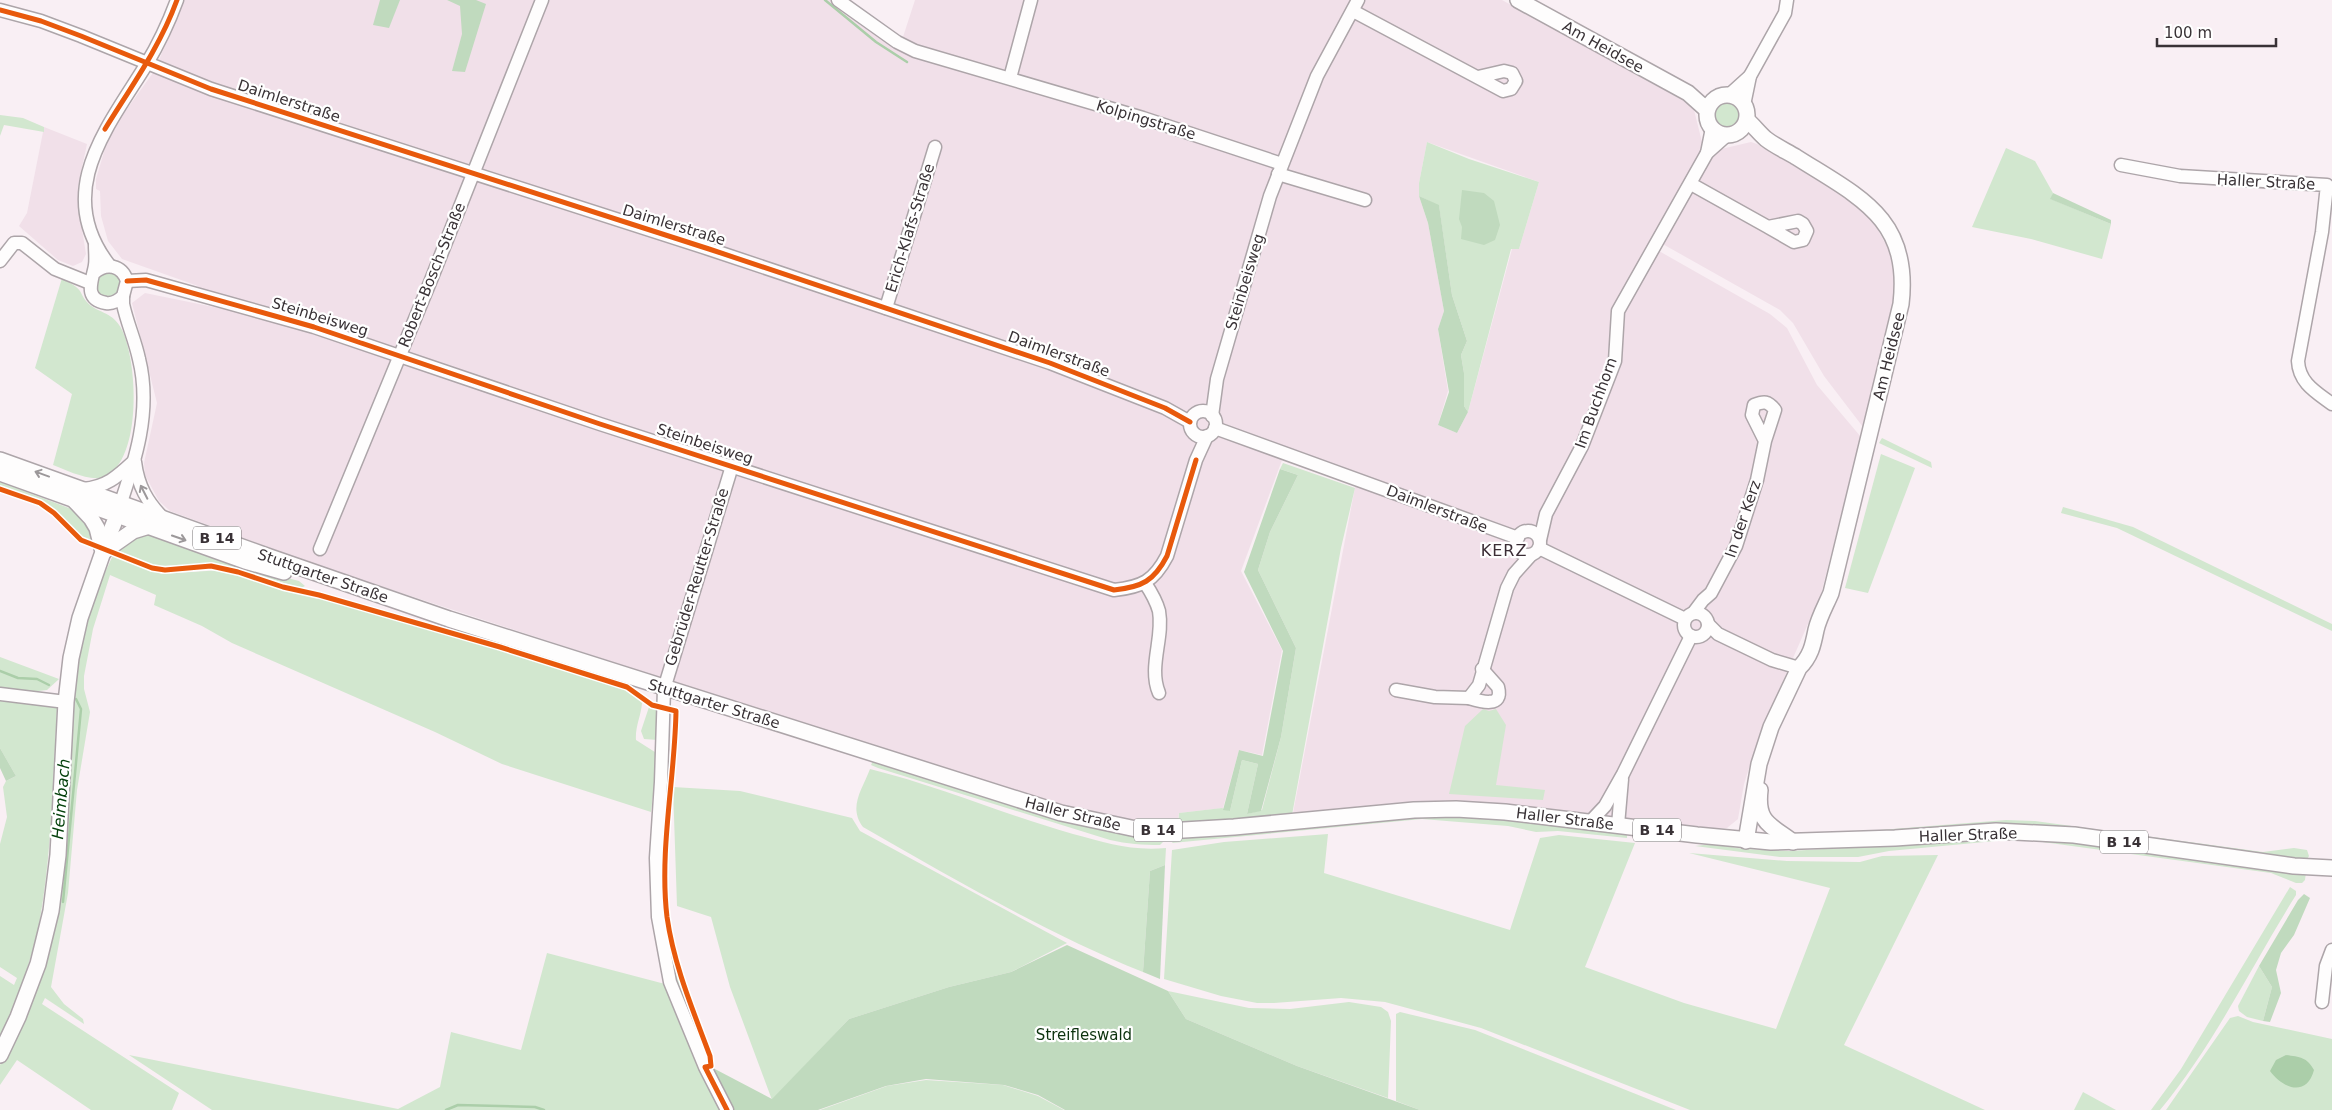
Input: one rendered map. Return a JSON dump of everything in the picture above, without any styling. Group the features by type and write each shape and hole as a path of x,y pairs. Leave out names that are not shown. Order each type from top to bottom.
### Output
{"main road":[{"name":"Am Heidsee","path":"1518,0 1688,93 1717,101 1738,98 1740,123 1850,190 1880,217 1892,236 1898,252 1902,277 1901,304 1831,593 1816,630 1804,646 1797,673 1771,728"},
{"path":"1717,101 1707,117 1712,128 1740,123"},
{"name":"Stuttgarter Straße","path":"0,460 146,527 245,561 449,619"},
{"name":"Stuttgarter Straße","path":"0,473 79,495"},
{"path":"79,495 84,508 94,523 104,548"},
{"path":"0,1055 18,1017 38,964 51,911 58,855 66,702 71,658 80,618 117,514"},
{"name":"Stuttgarter Straße","path":"117,514 164,519 449,619 664,689 952,779"},
{"path":"104,548 128,533 146,527"},
{"path":"1746,841 1757,773 1771,728"},
{"path":"1771,728 1770,748 1760,790 1760,809 1767,824 1793,842"},
{"name":"Haller Straße","path":"952,779 1061,813 1136,829 1167,831 1440,809 1505,812 1746,841 1793,842 1895,838 1996,831 2064,834 2294,866 2332,868"}],"street":[{"path":"110,266 94,240 88,219 86,184 93,154 102,134 147,64 170,19 177,0"},
{"name":"Robert-Bosch-Straße","path":"320,549 542,0"},
{"name":"Kolpingstraße","path":"838,0 871,25 906,46 926,54 1010,78 1280,169"},
{"path":"1010,78 1031,0"},
{"path":"1740,123 1750,76 1785,13 1788,0"},
{"name":"Steinbeisweg","path":"127,281 146,280 314,327 732,466 1114,590 1134,588 1145,583 1159,571 1167,556 1209,423 1214,390 1270,196 1317,76 1356,6 1478,77"},
{"name":"Daimlerstraße","path":"0,10 50,24 211,89 474,172 1051,363 1165,408 1192,427 1199,436 1209,423 1521,540"},
{"path":"1717,101 1750,76"},
{"name":"Im Buchhorn","path":"1707,153 1740,123"},
{"name":"Im Buchhorn","path":"1514,574 1536,548 1546,514 1582,446 1615,361 1618,311 1707,153 1712,128"},
{"name":"Erich-Klafs-Straße","path":"886,308 935,147"},
{"name":"Haller Straße","path":"2121,165 2180,176 2327,185 2322,232 2298,361 2299,372 2306,384 2332,404"},
{"path":"1280,169 1365,200"},
{"path":"1691,184 1768,227"},
{"path":"94,240 92,293 112,307 128,324"},
{"path":"0,261 14,243 22,242 55,268 92,278"},
{"path":"92,278 104,266 110,266 120,270 127,281 123,304 140,359 144,396 144,414 134,460 117,514"},
{"path":"103,302 114,302 123,296"},
{"path":"1192,427 1194,415 1209,423"},
{"name":"Steinbeisweg","path":"1192,427 1196,460"},
{"name":"In der Kerz","path":"1706,626 1711,593 1736,546 1757,480 1765,441"},
{"path":"79,495 112,481 134,460"},
{"path":"134,460 137,477 143,493 152,507 164,519"},
{"name":"Gebrüder-Reutter-Straße","path":"727,1110 705,1067 670,982 658,917 656,858 664,689 732,466"},
{"name":"Im Buchhorn","path":"1469,698 1479,685 1482,668 1500,609 1514,574 1521,540 1546,514"},
{"path":"1535,534 1536,548 1523,554 1521,540 1535,534"},
{"path":"1536,548 1689,616 1702,614 1706,626 1718,634 1772,660 1787,675 1797,673"},
{"path":"1145,583 1155,599 1159,613 1155,677 1159,693"},
{"name":"In der Kerz","path":"1689,616 1711,593"},
{"path":"1689,616 1684,630 1691,636 1698,637 1706,626"},
{"path":"1590,822 1605,806 1623,774 1691,636"},
{"path":"1396,690 1435,697 1469,698 1484,703 1495,700 1498,696 1498,687 1482,668"},
{"path":"0,694 66,702"},
{"path":"1618,825 1623,774"},
{"path":"2322,1002 2326,966 2332,950"}],"shaded area":[{"path":"183,0 847,0 902,40 915,0 1350,0 1345,10 1355,15 1364,0 1502,0 1684,101 1694,110 1702,142 1717,150 1751,142 1757,144 1844,196 1866,213 1874,223 1890,252 1895,278 1892,313 1863,427 1824,376 1793,323 1780,310 1652,238 1614,309 1610,332 1610,362 1571,457 1579,461 1588,447 1609,395 1620,356 1622,315 1659,251 1770,314 1787,328 1817,385 1861,437 1821,594 1759,736 1744,784 1738,819 1727,828 1712,829 1494,803 1406,802 1293,813 1357,477 1285,452 1241,571 1282,650 1262,755 1239,750 1223,808 1179,813 1177,826 1131,824 1075,813 322,567 170,511 159,501 145,475 144,463 157,403 132,303 145,293 248,314 251,306 198,290 198,286 122,259 108,241 101,216 100,191 96,189 96,179 106,145 119,120 155,70","holes":["1427,142 1539,182 1519,249 1512,249 1468,412 1457,433 1438,425 1448,391 1438,329 1444,311 1428,223 1419,196 1419,183"]},
{"path":"1728,100 1738,105 1743,115 1738,125 1728,130 1718,125 1713,115 1718,105"},
{"path":"0,115 23,118 44,127 44,132 4,125 0,136"},
{"path":"44,127 87,144 78,186 80,217 86,254 82,262 73,266 58,260 19,226 27,213"},
{"path":"1427,142 1469,159 1539,182 1519,249 1511,249 1468,412 1464,406 1464,373 1461,355 1467,341 1452,295 1439,206 1419,196 1419,183"},
{"path":"2006,148 2035,161 2053,193 2051,199 2111,224 2102,259 2031,239 1972,227"},
{"path":"103,270 117,273 119,277 121,287 113,298 99,297 93,280"},
{"path":"62,278 74,285 90,305 117,322 127,343 133,385 134,408 131,431 126,451 117,467 104,477 92,478 78,475 53,465 72,394 35,368"},
{"path":"1882,438 1931,462 1932,468 1879,443"},
{"path":"1881,454 1915,468 1868,593 1845,588"},
{"path":"1283,463 1355,488 1341,548 1292,815 1178,826 1179,813 1222,808 1230,811 1242,760 1258,764 1247,814 1262,810 1281,737 1296,648 1258,570 1270,532 1298,475 1280,469"},
{"path":"0,482 77,511 88,522 94,543 91,548 88,546 89,543 55,510 36,499 0,487"},
{"path":"2063,507 2133,527 2332,624 2332,631 2117,528 2061,513"},
{"path":"142,534 155,536 260,571 299,581 305,586 301,588 220,564 158,566 145,563 118,551 121,546"},
{"path":"113,555 162,574 221,570 238,574 443,632 634,693 642,703 636,740 658,754 651,812 502,764 435,732 232,643 202,626 154,605 156,595 110,575 93,629 84,676 84,689 90,712 77,790 68,893 51,987 64,1004 83,1019 84,1024 45,998 42,1004 179,1093 172,1110 91,1110 17,1060 0,1085 0,1065 15,1037 31,998 71,752 75,682 80,645 94,597"},
{"path":"0,657 59,679 47,690 31,692 0,688"},
{"path":"0,701 57,707 50,840 40,919 33,950 23,980 0,1038 0,976 14,985 17,978 0,967 0,844 7,817 3,787 6,781 16,776 0,748"},
{"path":"649,707 657,710 658,740 644,739 641,731"},
{"path":"1483,709 1489,711 1496,709 1506,725 1496,785 1545,790 1543,800 1449,794 1465,726"},
{"path":"874,759 1051,816 1124,833 1161,838 1164,841 1160,845 1154,845 1110,840 878,768 871,765"},
{"path":"870,769 1097,840 1130,847 1166,848 1165,865 1150,871 1143,972 1036,923 863,827 859,820 857,805 860,791"},
{"path":"673,787 740,791 852,818 860,831 1067,943 1011,972 949,987 849,1019 772,1100 730,987 711,917 677,906"},
{"path":"664,790 668,790 664,870 666,917 674,957 693,1016 708,1054 707,1058 677,990 660,909"},
{"path":"1425,814 1490,818 1627,834 1627,838 1558,831 1536,832 1508,826 1422,819 1172,843 1176,837"},
{"path":"2006,820 2035,821 2263,852 2294,848 2307,850 2309,856 2306,861 2100,834 1862,834 1867,831"},
{"path":"1328,834 1324,873 1510,930 1540,838 1559,835 1635,843 1585,967 1684,1003 1776,1029 1830,888 1689,853 1787,861 1860,862 1882,856 1938,855 1844,1045 1985,1110 1690,1110 1481,1028 1385,1002 1341,998 1257,1003 1221,996 1164,979 1172,850 1224,842"},
{"path":"2041,836 2306,872 2305,880 2302,883 2296,883 2271,873 2035,841 2006,840 1889,851 1858,857 1780,857 1695,846 1712,844 1744,849 1790,851"},
{"path":"2290,887 2296,891 2296,895 2215,1032 2180,1085 2160,1110 2151,1110 2181,1069"},
{"path":"547,953 665,984 687,1041 723,1110 212,1110 129,1055 398,1109 440,1087 451,1032 521,1050"},
{"path":"2259,966 2272,987 2263,1021 2247,1017 2239,1011 2238,1006"},
{"path":"1168,991 1249,1008 1290,1009 1349,1002 1381,1007 1388,1012 1391,1021 1388,1098 1297,1066 1186,1019"},
{"path":"1400,1012 1475,1030 1676,1110 1420,1110 1396,1101 1396,1014"},
{"path":"2238,1016 2253,1022 2332,1039 2332,1110 2166,1110 2230,1018"},
{"path":"2286,1055 2303,1058 2309,1062 2314,1070 2311,1079 2306,1084 2300,1087 2288,1086 2270,1071 2276,1060"},
{"path":"926,1080 1003,1085 1038,1096 1064,1110 820,1110 887,1086"},
{"path":"2083,1092 2116,1110 2074,1110"}],"green space":[{"path":"380,0 400,0 389,28 373,25"},
{"path":"447,0 476,0 486,4 465,72 452,71 462,34 460,6"},
{"path":"1462,190 1484,193 1494,201 1500,225 1495,240 1484,245 1461,239 1462,227 1459,219"},
{"path":"2053,193 2111,220 2111,224 2050,199"},
{"path":"1419,196 1439,205 1452,295 1467,341 1461,355 1464,373 1464,406 1468,412 1457,433 1438,425 1449,392 1438,329 1444,311 1428,223"},
{"path":"1280,469 1298,475 1270,532 1258,570 1296,648 1281,737 1261,811 1247,814 1258,764 1242,760 1230,811 1223,810 1239,750 1263,756 1283,651 1244,572"},
{"path":"0,748 16,776 6,781 0,768"},
{"path":"1165,865 1160,979 1143,972 1150,871"},
{"path":"2304,894 2310,898 2294,935 2281,953 2276,970 2281,993 2270,1022 2263,1021 2272,987 2259,966 2298,900"},
{"name":"Streifleswald","path":"1067,945 1168,991 1186,1019 1297,1066 1420,1110 1065,1110 1038,1095 1004,1085 926,1079 886,1086 818,1110 733,1110 713,1068 772,1099 849,1019 949,987 1011,972"}],"waterway":[{"path":"825,0 876,42 907,62"},
{"name":"Heimbach","path":"0,671 18,678 37,679 49,685"},
{"name":"Heimbach","path":"63,902 81,709 76,699"},
{"path":"446,1110 458,1105 535,1107 544,1110"}],"cycle path":[{"path":"105,129 154,50 177,0"},
{"path":"0,10 41,21 211,89 709,249 1050,363 1165,408 1190,422"},
{"path":"127,281 146,280 314,327 600,424 1114,590 1140,585 1152,577 1162,565 1167,556 1196,460"},
{"path":"0,489 40,503 54,513 81,540 152,568 165,570 211,566 238,572 283,587 319,595 500,647 627,687 652,705 676,711 666,840 665,892 667,917 679,970 710,1056 711,1066 705,1067 727,1110"}],"district":[{"name":"KERZ","path":"1504,550"}]}
